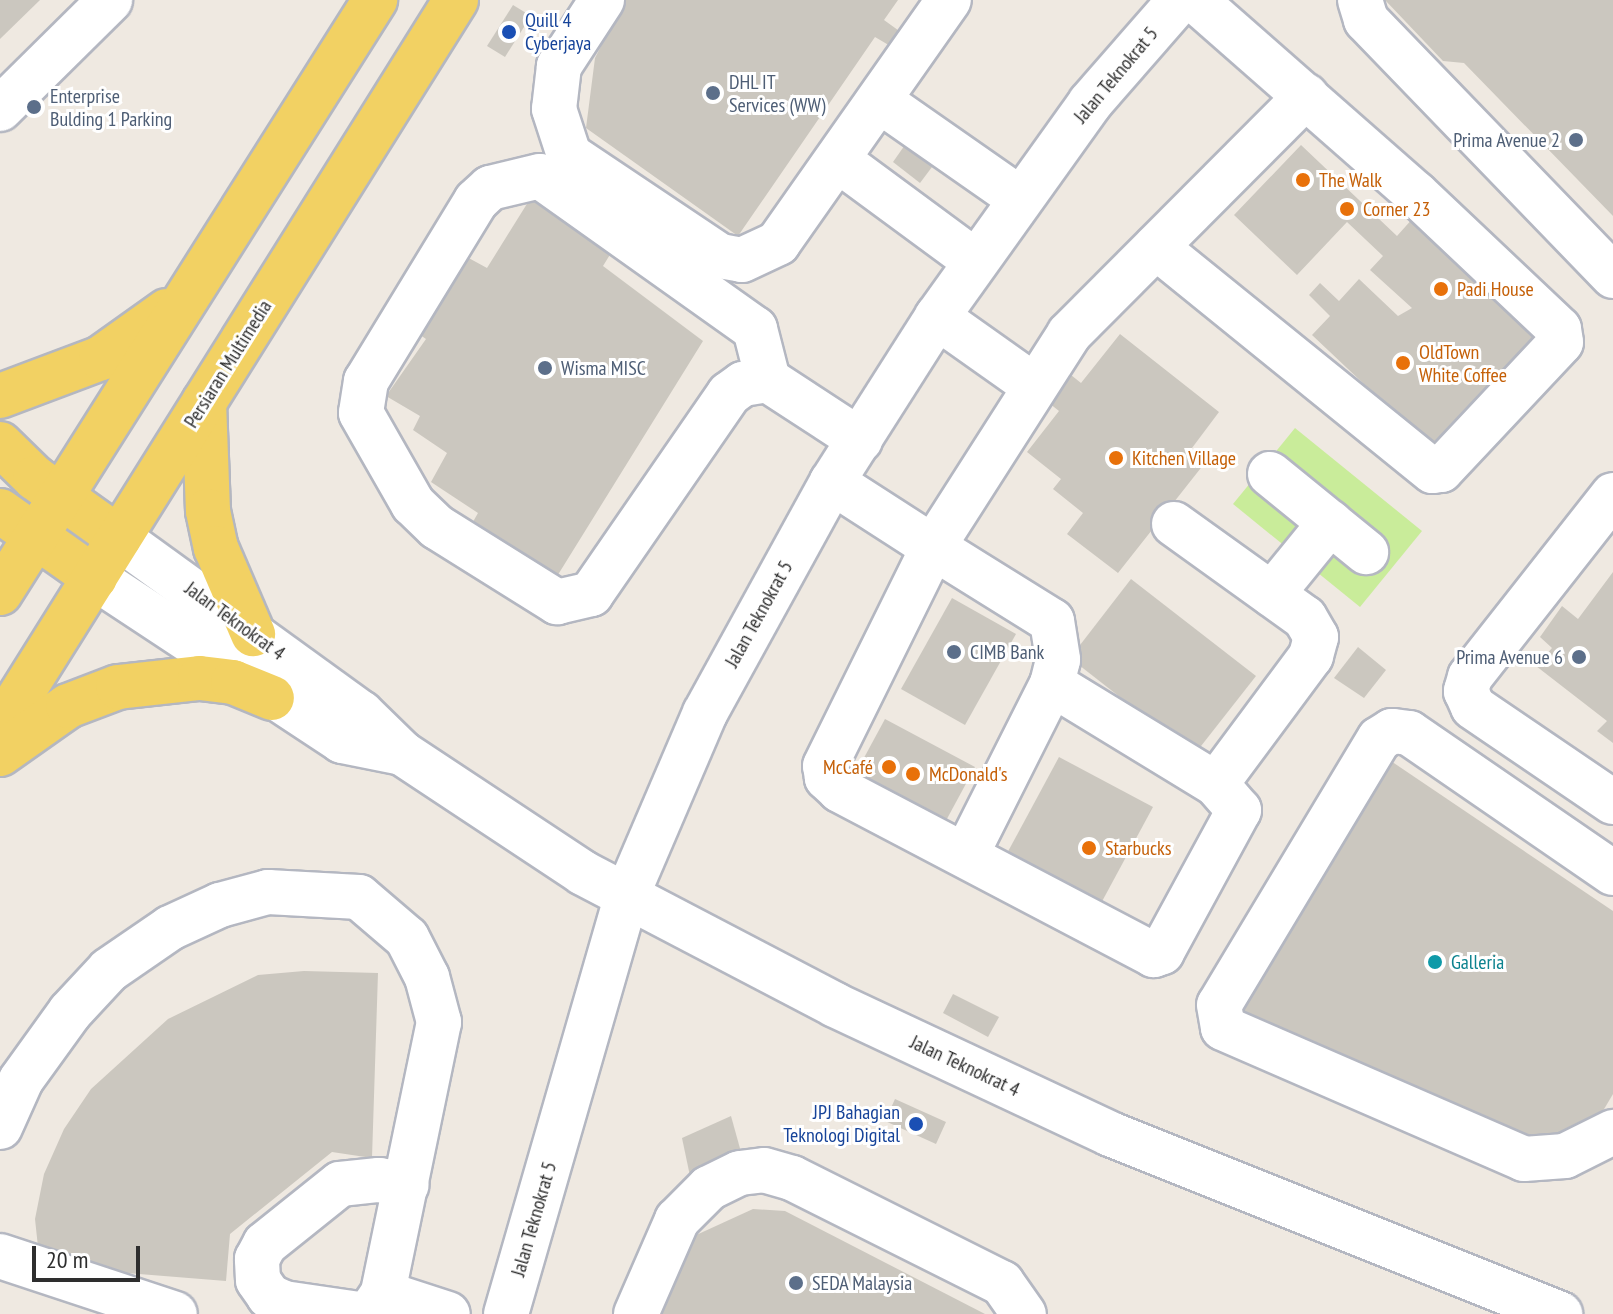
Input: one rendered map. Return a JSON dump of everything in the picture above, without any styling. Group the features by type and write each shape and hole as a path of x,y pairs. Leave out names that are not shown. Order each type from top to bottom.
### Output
{"main road":[{"path":"0,593 375,0"},
{"name":"Persiaran Multimedia","path":"0,728 456,0"},
{"path":"0,396 101,358 191,290"},
{"path":"204,402 208,511 216,548 253,634"},
{"name":"Jalan Teknokrat 4","path":"0,444 61,497 119,538"},
{"path":"0,511 95,578"},
{"path":"0,754 68,706 118,687 200,678 233,682 272,698"}],"street":[{"path":"0,109 110,0"},
{"path":"602,0 559,66 554,109 569,155 720,256 742,260 778,243 949,0"},
{"name":"Jalan Teknokrat 5","path":"512,1312 627,895 705,713 832,482 937,317 1019,198 1090,103 1180,0"},
{"path":"1156,247 1426,468 1441,470 1562,335 1306,96 1195,0"},
{"path":"1360,0 1366,20 1613,276"},
{"path":"1052,684 1216,784 1239,810 1162,952 1154,955 840,790 827,778 825,766 933,547 1033,385 1069,334 1306,96"},
{"path":"880,101 1019,198"},
{"path":"838,160 975,261"},
{"path":"768,380 755,329 540,176 490,188 476,201 366,381 361,413 413,504 437,527 557,602 591,594 729,394 743,384 768,380 860,440"},
{"path":"937,317 1033,385"},
{"path":"1270,474 1366,552"},
{"path":"832,482 1052,621 1058,660 1052,684 966,855"},
{"path":"1613,495 1470,677 1466,691 1473,707 1613,802"},
{"path":"1272,594 1330,523"},
{"path":"1174,524 1305,618 1316,637 1311,656 1216,784"},
{"name":"Jalan Teknokrat 4","path":"119,538 361,713 402,753 583,873 835,1005 1110,1134 1560,1314"},
{"name":"Jalan Teknokrat 4","path":"95,578 272,698 342,741 402,753"},
{"path":"1613,873 1409,733 1392,731 1379,739 1219,1005 1223,1028 1524,1159 1565,1156 1613,1132"},
{"path":"0,1127 21,1080 109,970 170,928 220,905 268,892 336,893 359,897 407,938 427,977 439,1022 407,1185 371,1307"},
{"path":"636,1314 677,1220 709,1188 740,1173 764,1170 792,1178 1002,1283 1024,1314"},
{"path":"407,1185 361,1180 340,1184 265,1244 257,1259 258,1280 269,1296 284,1303 448,1314"},
{"path":"0,1256 175,1314"}],"green space":[{"path":"1295,428 1422,531 1360,607 1233,504"}],"building":[{"path":"0,0 40,0 0,39"},
{"name":"DHL IT Services (WW)","path":"624,0 898,0 884,20 902,33 892,47 875,37 738,236 586,128 595,58"},
{"name":"Prima Avenue 2","path":"1385,0 1613,0 1613,216 1464,63 1443,61"},
{"path":"513,5 531,16 505,57 487,46"},
{"path":"907,142 935,163 920,183 893,162"},
{"path":"1301,145 1397,236 1414,217 1544,337 1437,453 1312,335 1330,316 1309,295 1320,283 1339,301 1359,279 1398,316 1412,308 1370,270 1383,256 1347,222 1297,275 1234,215"},
{"name":"Wisma MISC","path":"530,199 565,223 575,208 619,240 603,266 703,341 551,586 470,527 478,513 431,482 447,453 413,430 420,416 386,396 426,339 413,330 465,256 487,268"},
{"name":"Kitchen Village","path":"1120,334 1219,412 1189,452 1204,464 1118,573 1067,534 1083,513 1053,489 1061,479 1027,452 1059,411 1039,395 1061,367 1081,383"},
{"name":"Prima Avenue 6","path":"1613,572 1613,743 1597,731 1607,721 1536,666 1552,648 1540,637 1562,606 1578,619"},
{"path":"1131,579 1256,676 1194,755 1070,658"},
{"path":"952,598 1016,634 965,725 901,689"},
{"path":"1358,647 1386,670 1364,698 1334,678"},
{"name":"McDonald's","path":"885,719 975,767 942,828 852,780"},
{"name":"Galleria","path":"1382,755 1613,911 1613,1094 1597,1121 1520,1152 1227,1013"},
{"path":"1059,757 1153,807 1099,907 1005,857"},
{"path":"304,971 378,973 372,1158 332,1152 230,1234 226,1281 40,1266 35,1219 44,1174 64,1129 91,1089 168,1019 258,975"},
{"path":"953,994 999,1017 988,1037 943,1013"},
{"path":"895,1099 946,1122 936,1144 885,1121"},
{"path":"731,1116 741,1152 690,1176 682,1138"},
{"name":"SEDA Malaysia","path":"753,1209 785,1211 985,1314 656,1314 694,1236"}],"place":[{"name":"Quill 4 Cyberjaya","path":"509,32"},
{"name":"DHL IT Services (WW)","path":"713,93"},
{"name":"Enterprise Bulding 1 Parking","path":"34,107"},
{"name":"Prima Avenue 2","path":"1576,140"},
{"name":"The Walk","path":"1303,180"},
{"name":"Corner 23","path":"1347,209"},
{"name":"Padi House","path":"1441,289"},
{"name":"OldTown White Coffee","path":"1403,363"},
{"name":"Wisma MISC","path":"545,368"},
{"name":"Kitchen Village","path":"1116,458"},
{"name":"CIMB Bank","path":"954,652"},
{"name":"Prima Avenue 6","path":"1579,657"},
{"name":"McCafé","path":"889,767"},
{"name":"McDonald's","path":"913,774"},
{"name":"Starbucks","path":"1089,848"},
{"name":"Galleria","path":"1435,962"},
{"name":"JPJ Bahagian Teknologi Digital","path":"916,1124"},
{"name":"SEDA Malaysia","path":"796,1283"}]}
